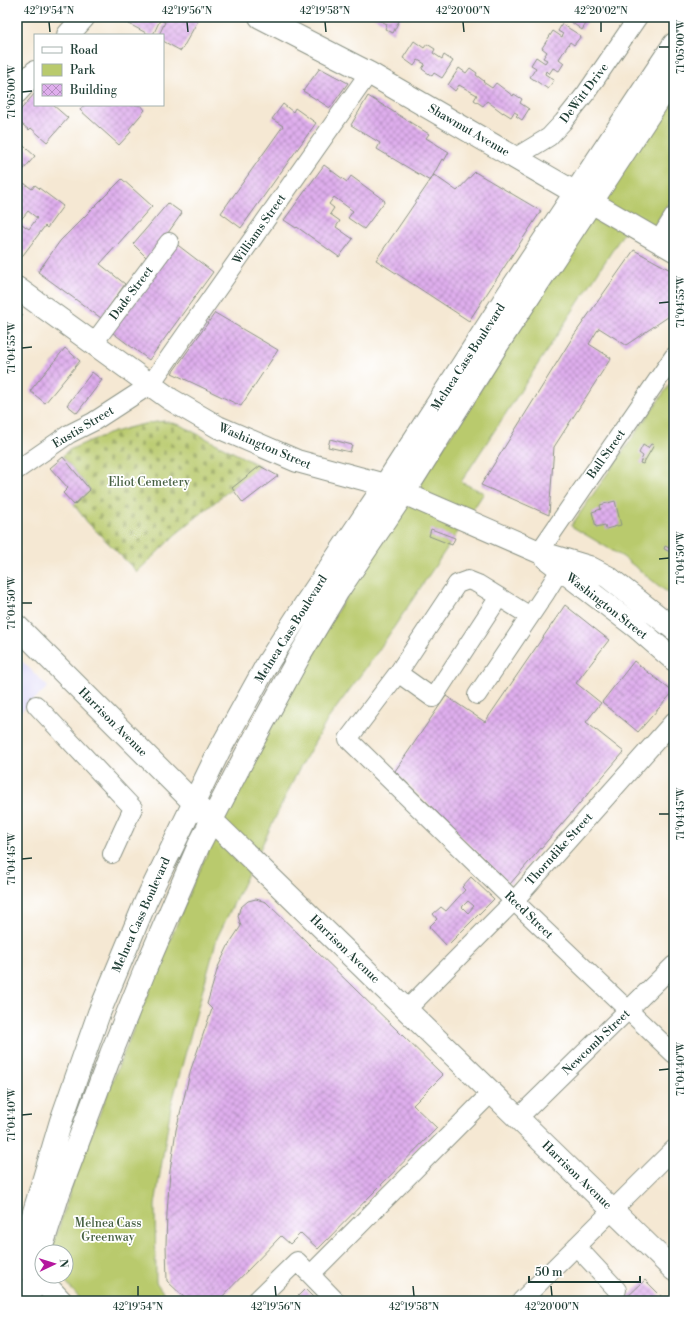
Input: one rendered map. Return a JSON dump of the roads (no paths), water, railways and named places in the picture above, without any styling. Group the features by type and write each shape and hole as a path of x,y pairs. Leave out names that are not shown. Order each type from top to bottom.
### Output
{"main road":[{"path":"69,34 84,17"},
{"name":"Shawmut Avenue","path":"260,17 369,73 666,245"},
{"name":"Melnea Cass Boulevard","path":"22,1263 60,1193 111,1054 145,970 199,845 256,735 394,489 481,353 584,197 674,44"},
{"path":"17,92 34,73"},
{"name":"Melnea Cass Boulevard","path":"584,197 674,77"},
{"name":"Washington Street","path":"17,288 170,399 218,427 297,462 394,489 538,552 564,565 674,660"},
{"name":"Melnea Cass Boulevard","path":"28,1301 22,1263 61,1121 99,1013 146,901 219,751 268,664 315,589 394,489"},
{"name":"Washington Street","path":"564,565 589,567 608,577 674,629"},
{"name":"Harrison Avenue","path":"17,626 194,803 674,1270"},
{"path":"22,1263 62,1301"}],"street":[{"name":"DeWitt Drive","path":"516,157 549,137 563,122 586,94 638,17"},
{"name":"Williams Street","path":"150,385 369,73"},
{"path":"666,245 674,216"},
{"name":"Dade Street","path":"93,344 169,242"},
{"name":"Ball Street","path":"538,552 674,356"},
{"name":"Eustis Street","path":"17,470 69,434 93,422 150,385"},
{"path":"477,695 564,565"},
{"path":"499,597 433,698 398,673 457,584 468,580 478,584 530,616"},
{"name":"Reed Street","path":"398,673 348,738 385,776 674,1054"},
{"path":"36,705 133,808 112,854"},
{"name":"Thorndike Street","path":"407,1009 514,901 674,721"},
{"name":"Newcomb Street","path":"518,1118 674,965"},
{"path":"311,1274 492,1092"},
{"path":"521,1301 674,1149"},
{"path":"576,1246 617,1290"},
{"path":"256,1301 298,1260 336,1301"}],"park label":[{"name":"Eliot Cemetery","path":"149,482"},
{"name":"Melnea Cass Greenway","path":"108,1230"}]}
